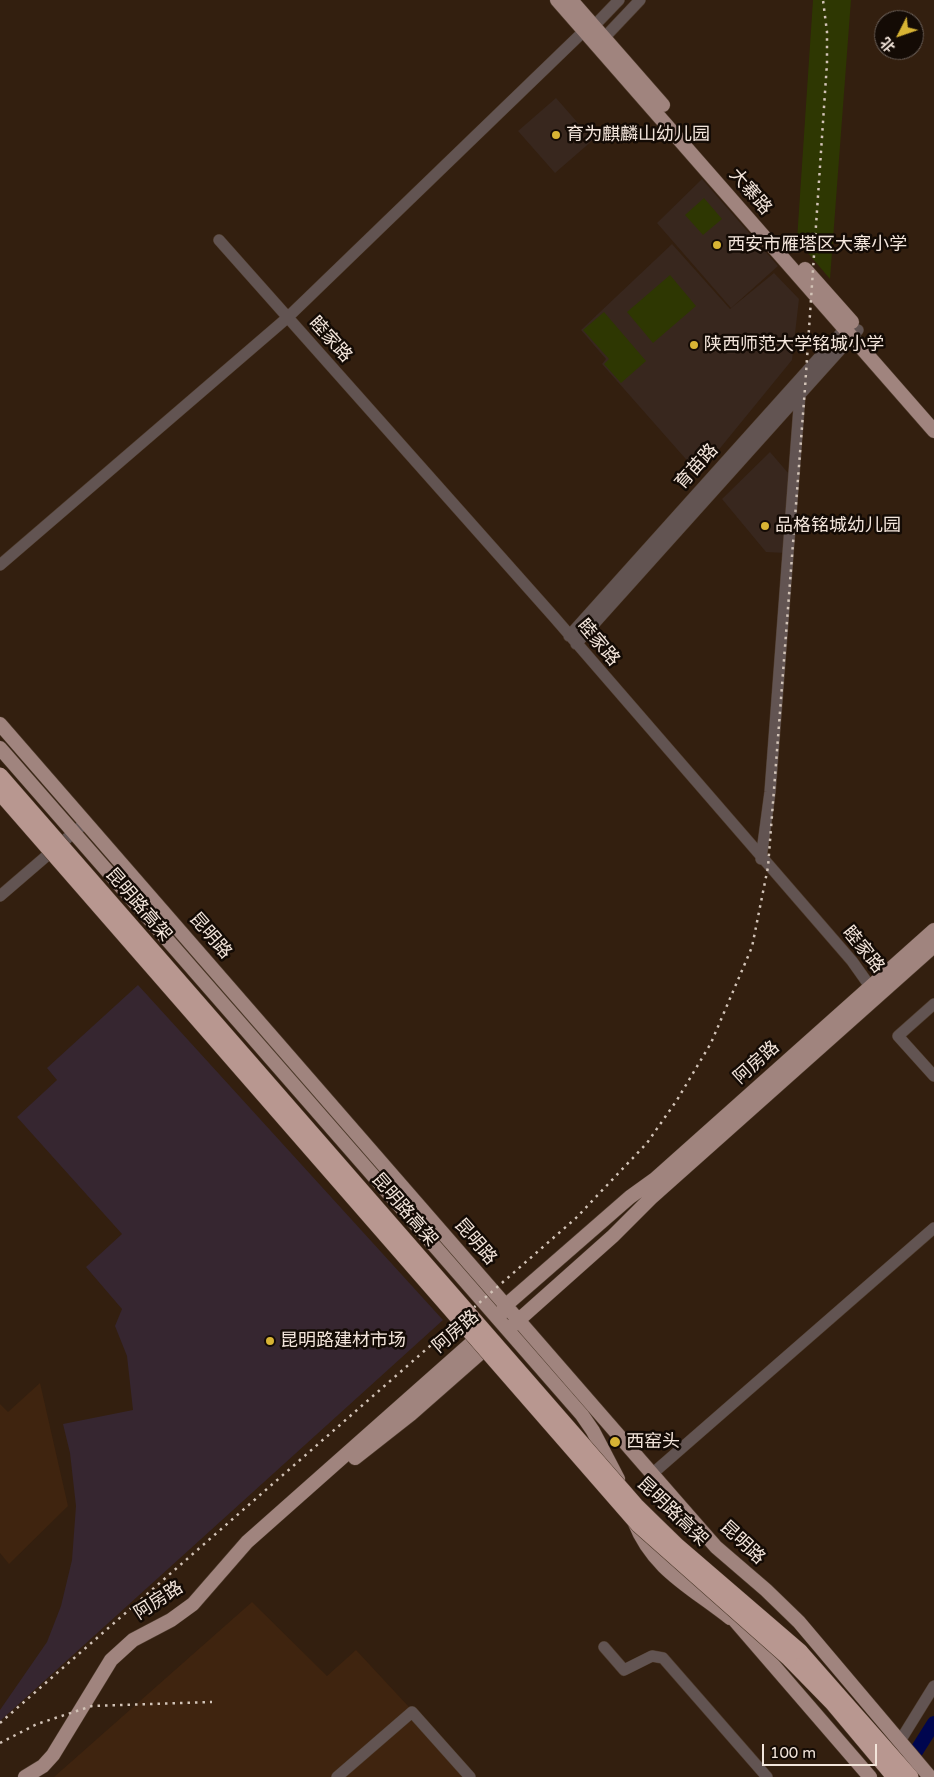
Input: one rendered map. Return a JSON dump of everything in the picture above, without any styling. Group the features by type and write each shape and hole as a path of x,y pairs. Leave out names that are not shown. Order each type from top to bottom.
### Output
{"highway":[{"name":"昆明路高架","path":"0,774 636,1505 795,1655"},
{"name":"昆明路高架","path":"0,793 639,1526 795,1655"},
{"name":"昆明路","path":"795,1655 832,1703 894,1751 911,1777"},
{"name":"昆明路","path":"894,1751 894,1777"}],"main road":[{"name":"大寨路","path":"558,0 594,34 851,329 934,431"},
{"name":"大寨路","path":"571,0 594,34"},
{"name":"大寨路","path":"851,329 934,417"},
{"name":"昆明路","path":"0,724 716,1547 766,1590 799,1622 894,1751 931,1774"},
{"name":"昆明路","path":"0,748 594,1431 620,1483 666,1541 869,1776"},
{"name":"阿房路","path":"25,1777 43,1766 53,1755 110,1660 133,1640 170,1620 193,1604 247,1542 502,1325 519,1320 874,992 934,930"},
{"name":"阿房路","path":"43,1777 60,1760 118,1664 131,1650 183,1622 204,1606 252,1549 502,1325 505,1306 630,1197 655,1179 874,992 934,946"},
{"path":"558,1260 570,1274"}],"street":[{"path":"594,34 619,0"},
{"path":"0,565 287,318 594,34 640,0"},
{"name":"睦家路","path":"219,240 852,961 874,992"},
{"name":"育苗路","path":"572,640 800,394 851,329"},
{"name":"育苗路","path":"572,640 851,329"},
{"path":"761,859 770,792 800,394"},
{"path":"0,896 86,822"},
{"path":"934,1004 898,1036 934,1076"},
{"path":"652,1474 934,1228"},
{"path":"604,1647 624,1670 652,1656 663,1658 767,1777"},
{"path":"894,1751 934,1686"},
{"path":"338,1777 412,1712 470,1777"}],"shaded area":[{"name":"育为麒麟山幼儿园","path":"556,98 593,140 555,173 518,131"},
{"name":"西安市雁塔区大寨小学","path":"702,179 778,266 731,308 657,223"},
{"name":"陕西师范大学铭城小学","path":"672,244 730,309 774,273 799,299 792,360 699,474 602,364 606,359 581,330"},
{"name":"品格铭城幼儿园","path":"770,452 789,474 785,553 766,552 722,499"},
{"name":"昆明路建材市场","path":"138,985 443,1320 0,1721 0,1710 47,1642 61,1606 72,1560 76,1506 70,1453 63,1424 133,1410 127,1356 115,1326 122,1309 86,1267 122,1234 17,1117 57,1080 47,1068"},
{"path":"40,1383 68,1506 9,1564 0,1553 0,1404 8,1412"},
{"path":"252,1602 327,1676 356,1650 474,1777 54,1777"}],"green space":[{"path":"813,0 851,0 830,279 797,240"},
{"path":"704,198 722,219 703,235 685,215"},
{"path":"670,275 696,306 653,343 627,312"},
{"path":"604,312 646,361 621,383 604,364 609,359 583,330"}],"waterway":[{"path":"900,1777 934,1723"}],"railway":[{"path":"0,1723 576,1218 647,1143 677,1100 711,1043 752,947 768,867 805,388 827,63 827,32 823,0"},
{"path":"0,1743 37,1724 92,1706 212,1702"}],"place":[{"name":"育为麒麟山幼儿园","path":"556,135"},
{"name":"西安市雁塔区大寨小学","path":"717,245"},
{"name":"陕西师范大学铭城小学","path":"694,345"},
{"name":"品格铭城幼儿园","path":"765,526"},
{"name":"昆明路建材市场","path":"270,1341"},
{"name":"西窑头","path":"615,1442"}]}
